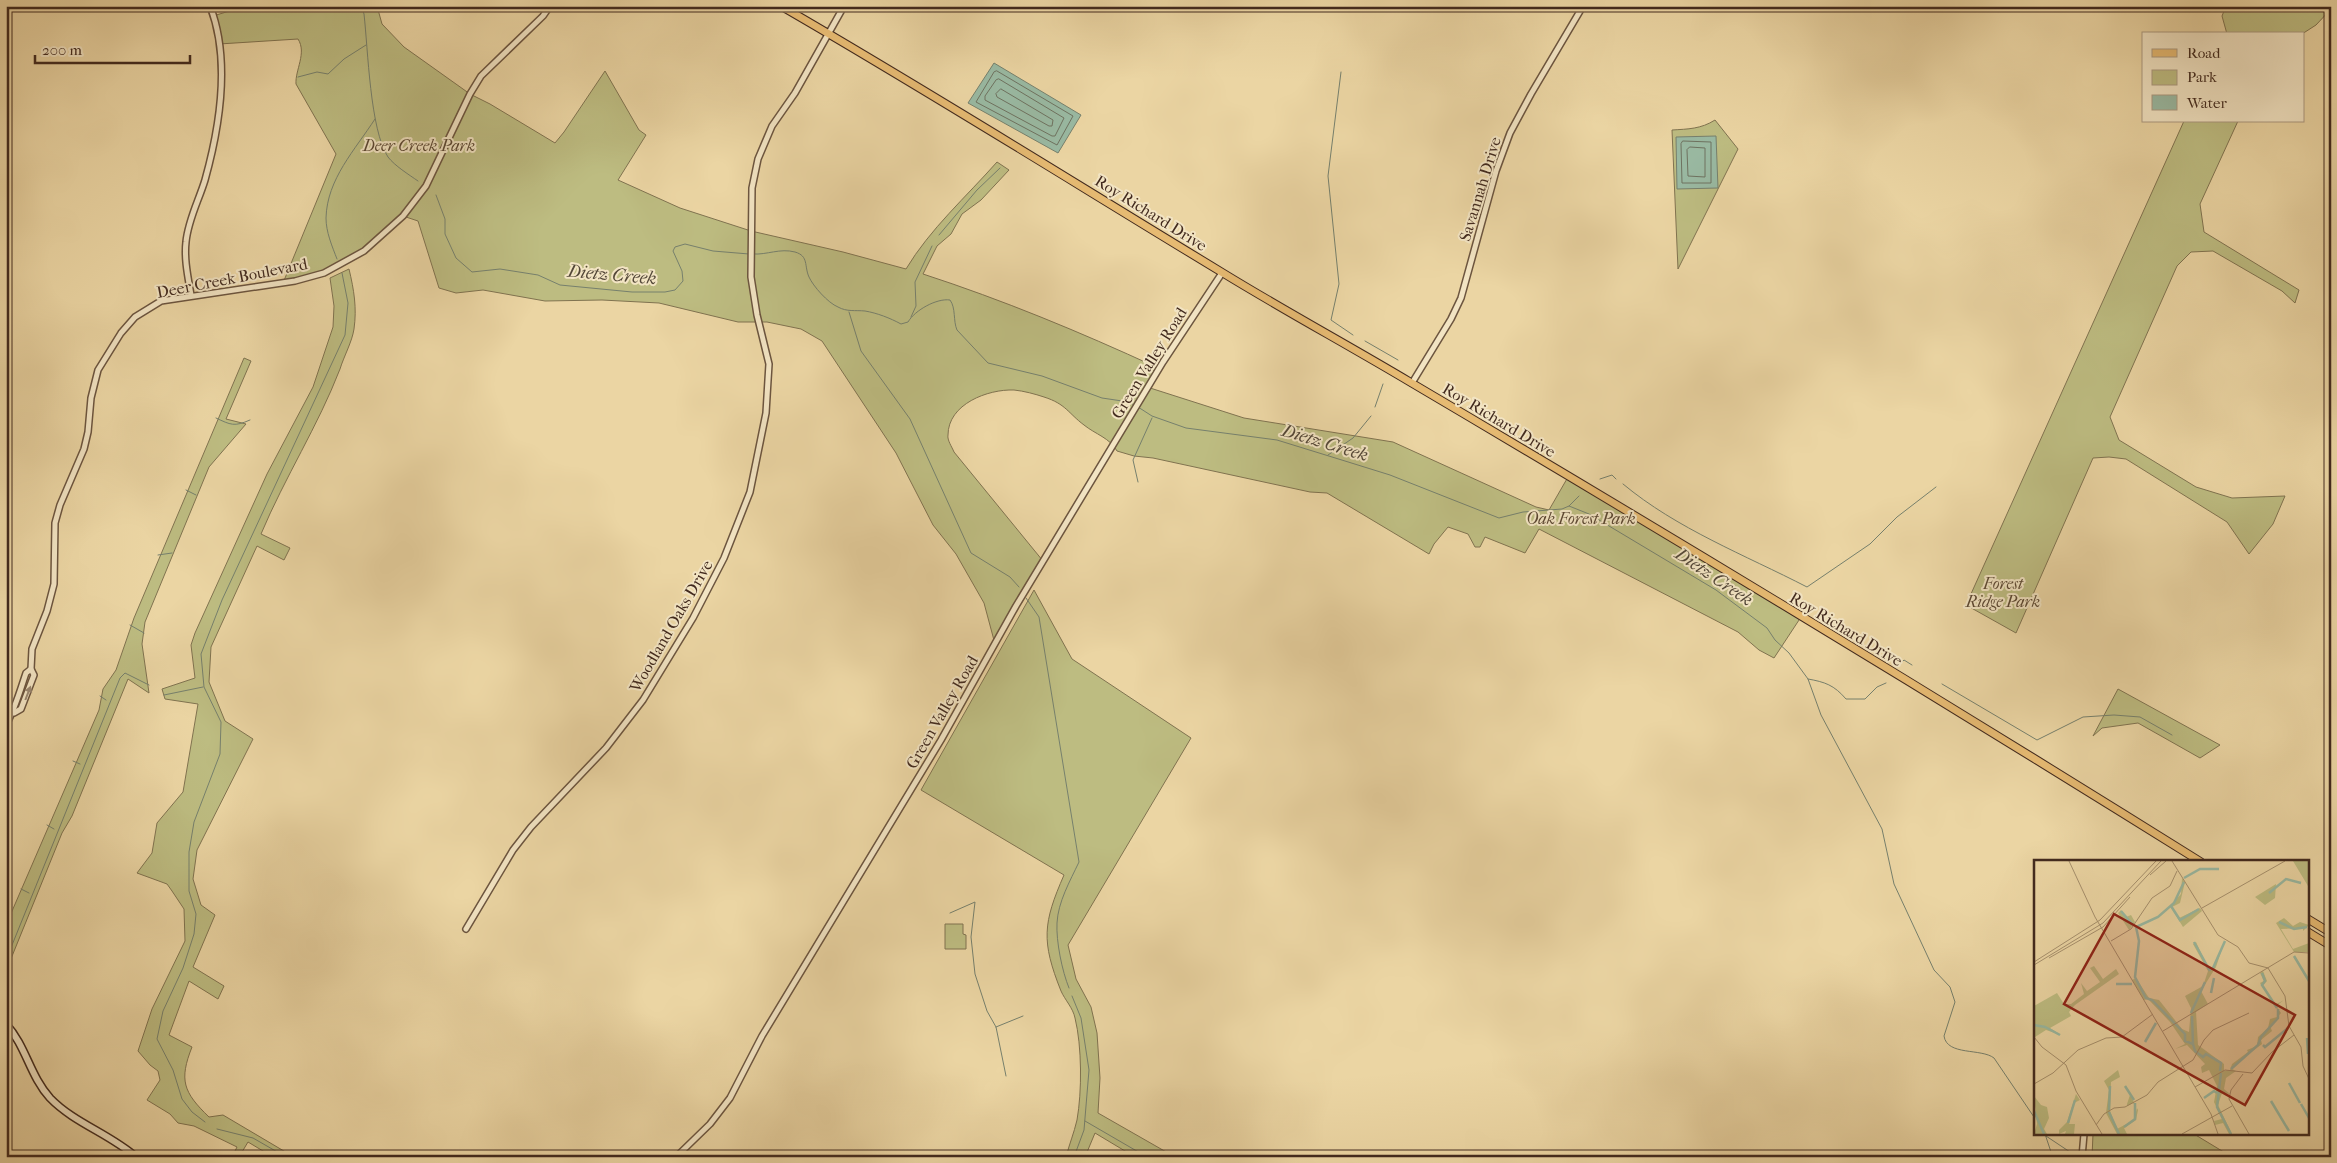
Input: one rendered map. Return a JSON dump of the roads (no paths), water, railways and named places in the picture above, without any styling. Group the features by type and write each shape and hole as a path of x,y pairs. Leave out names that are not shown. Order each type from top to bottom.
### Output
{"main road":[{"name":"Roy Richard Drive","path":"781,6 1074,181 1222,273 1412,383 2054,770 2198,860"},
{"path":"2310,920 2331,933"},
{"path":"2310,933 2331,946"},
{"path":"6,1024 18,1041 34,1076 50,1098 67,1112 136,1157"},
{"path":"2329,1157 2331,1148"}],"street":[{"path":"191,295 185,253 186,241 190,221 204,181 213,146 220,101 219,44 210,6"},
{"name":"Deer Creek Boulevard","path":"6,725 14,713 22,709 34,675 31,669 35,638 47,611 54,584 55,523 60,505 84,448 88,432 91,398 98,370 110,348 135,317 161,301 191,295 289,282 324,273 354,257 378,240 407,211 426,186 470,94 481,76 543,16 550,6"},
{"name":"Woodland Oaks Drive","path":"466,929 512,850 531,827 606,748 643,700 694,618 724,558 750,492 766,413 770,364 755,306 751,274 752,188 761,150 772,126 795,93 844,6"},
{"name":"Savannah Drive","path":"1412,383 1453,316 1461,298 1496,171 1510,133 1530,94 1583,6"},
{"name":"Green Valley Road","path":"676,1157 710,1124 730,1098 762,1036 941,740 1016,606 1144,393 1222,273"},
{"name":"Deer Creek Boulevard","path":"14,713 13,706 26,673 31,669"},
{"path":"2082,1157 2084,1136"}],"water":[{"path":"994,63 1081,115 1058,153 968,103"},
{"path":"1716,136 1718,188 1677,189 1676,137"}],"waterway":[{"name":"Dietz Creek","path":"361,6 364,14 374,109 382,145 388,157 418,181"},
{"path":"298,77 317,72 328,74 344,59 366,45"},
{"path":"1341,72 1328,176 1339,284 1331,320 1353,335"},
{"path":"337,259 327,228 326,218 331,190 343,166 375,119"},
{"path":"939,235 977,190 1000,168"},
{"name":"Dietz Creek","path":"436,195 445,219 445,234 456,258 472,272 500,269 538,275 560,285 632,292 665,292 675,290 683,281 682,271 673,251 675,247 685,244 713,251 749,254"},
{"path":"911,317 916,306 915,282 932,246"},
{"name":"Dietz Creek","path":"753,254 784,251 795,252 804,259 809,277 814,285 834,305 845,310 874,313 901,324 908,322 916,313 933,303 950,300 957,330 988,363 1042,376 1102,398 1129,402 1134,405"},
{"path":"205,1122 192,1112 182,1099 173,1070 157,1039 163,1011 183,968 194,934 196,914 189,891 189,852 194,822 220,754 221,722 204,687 201,654 222,600 345,335 348,303 342,273"},
{"path":"849,312 861,351 910,419 971,553 1010,577 1019,587"},
{"path":"1365,341 1398,360"},
{"path":"1375,407 1383,384"},
{"name":"Dietz Creek","path":"1138,407 1152,416 1186,428 1277,440 1390,475 1499,518 1523,512 1562,509 1569,506 1589,514 1716,590 1767,628 1808,679 1821,715 1882,829 1894,884 1934,970 1950,987 1955,1002 1944,1036 1946,1042 1958,1049 1981,1053 1994,1058 2034,1117"},
{"path":"1328,455 1353,438 1371,416"},
{"path":"216,418 233,424 240,424 250,420"},
{"path":"1138,482 1133,460 1152,418"},
{"path":"1600,479 1612,475 1616,479"},
{"path":"1623,484 1666,515 1689,528 1807,587 1870,544 1897,517 1936,487"},
{"path":"186,490 196,495"},
{"path":"1569,506 1579,496"},
{"path":"158,555 172,553"},
{"path":"1026,598 1039,617 1079,862 1062,899 1057,923 1060,956 1069,988"},
{"path":"130,625 144,633"},
{"path":"1902,662 1904,660 1912,665"},
{"path":"6,960 120,678 125,673 149,685"},
{"path":"1808,679 1829,685 1846,699 1865,699 1877,687 1886,683"},
{"path":"1942,684 2037,740 2083,717 2114,715 2140,717 2172,735"},
{"path":"164,695 203,687"},
{"path":"100,696 106,700"},
{"path":"73,761 80,764"},
{"path":"47,825 54,829"},
{"path":"21,889 29,893"},
{"path":"950,913 975,902 971,937 975,974 987,1011 996,1027 1006,1076"},
{"path":"1072,996 1081,1018 1089,1070 1084,1130 1074,1157"},
{"path":"996,1027 1023,1016"},
{"path":"1085,1121 1147,1157"},
{"path":"217,1129 253,1138 286,1157"},
{"name":"Dietz Creek","path":"2046,1136 2051,1152 2050,1157"},
{"path":"2046,1136 2070,1152"}],"park label":[{"name":"Deer Creek Park","path":"419,145"},
{"name":"Oak Forest Park","path":"1581,518"},
{"name":"Forest Ridge Park","path":"2003,592"}]}
